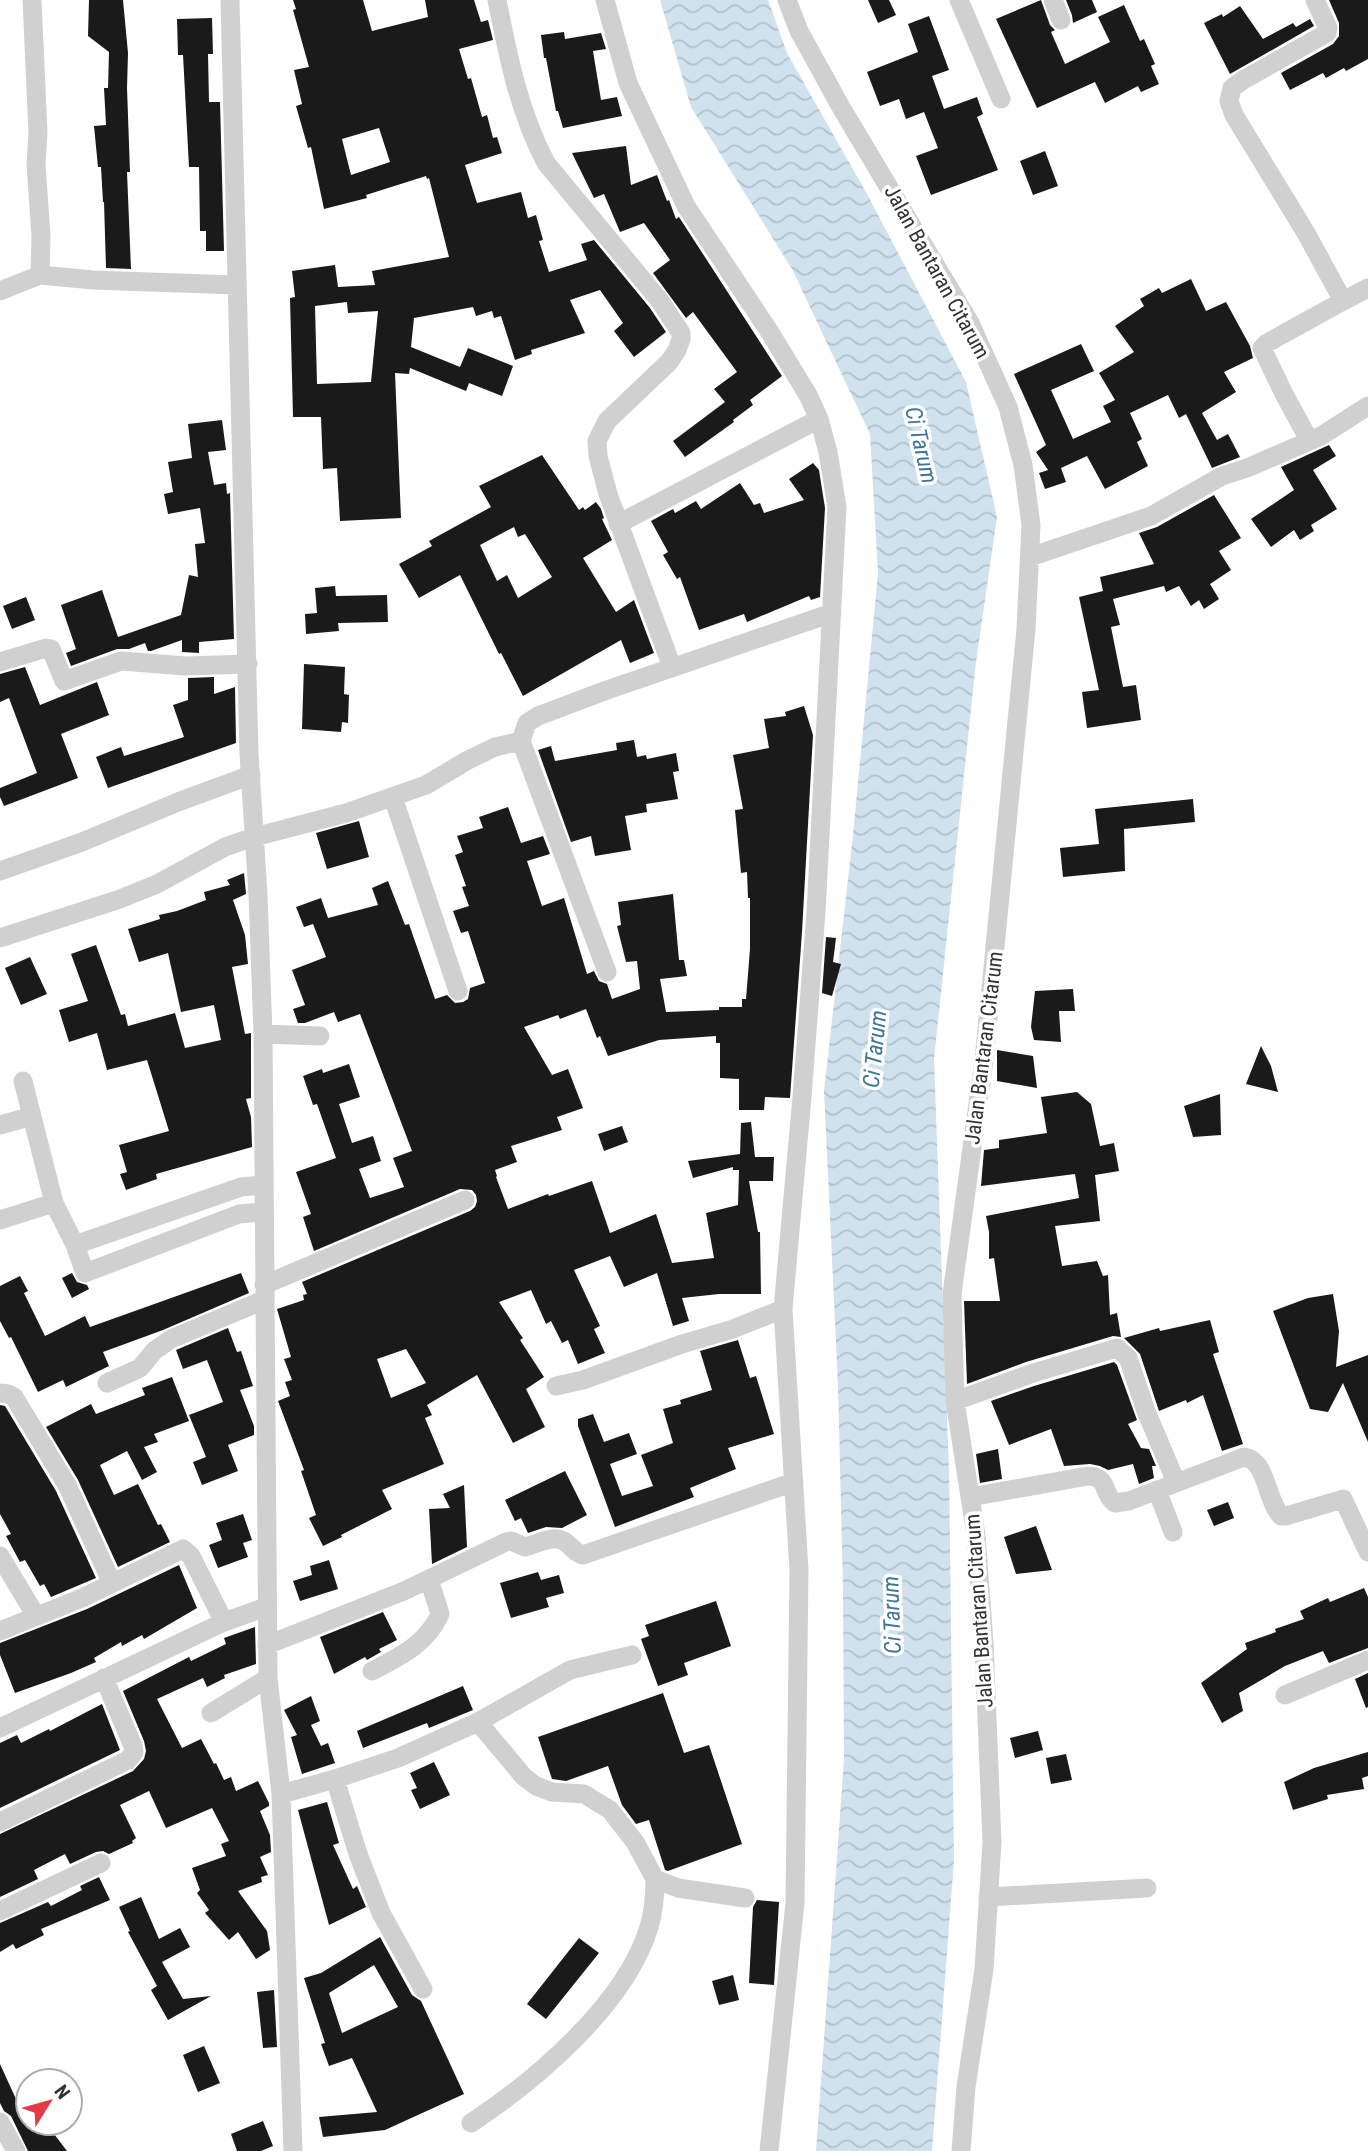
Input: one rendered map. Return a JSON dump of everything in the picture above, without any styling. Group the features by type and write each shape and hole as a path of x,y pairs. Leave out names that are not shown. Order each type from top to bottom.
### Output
{"street":[{"path":"33,0 40,275"},
{"path":"230,0 249,754 263,1034 267,1645 281,1794 293,2151"},
{"path":"497,0 515,83 533,139 546,163 660,301 681,333 677,349 669,362 607,421 597,441 598,456 618,524 672,667"},
{"path":"605,0 628,83 686,206 808,395 828,452 837,507 815,925 783,1309 799,1570 795,1903 769,2151"},
{"name":"Jalan Bantaran Citarum","path":"787,0 799,31 842,109 970,323 1008,407 1023,465 1031,525 1024,642 985,1060 952,1294 955,1401 976,1535 984,1643 992,1842 984,1969 966,2087 961,2151"},
{"path":"959,0 1001,99"},
{"path":"1053,0 1061,20"},
{"path":"1315,0 1328,28 1327,33 1232,88 1229,101 1234,115 1306,233 1343,301"},
{"path":"0,291 40,275 93,280 236,285"},
{"path":"1309,440 1262,348 1368,288"},
{"path":"1030,557 1151,516 1222,476 1258,464 1321,436 1368,406"},
{"path":"618,524 818,419"},
{"path":"607,972 521,741 527,723 538,716 672,667 832,614"},
{"path":"0,662 46,648 51,649 64,681 121,661 186,666 248,664"},
{"path":"0,938 157,884 225,847 346,813 426,785 495,747 521,741"},
{"path":"0,871 82,842 177,802 251,775"},
{"path":"393,797 458,991"},
{"path":"263,1034 320,1036"},
{"path":"23,1081 54,1203 75,1245 85,1273 239,1214 263,1212"},
{"path":"0,1125 32,1115"},
{"path":"75,1245 241,1186 263,1185"},
{"path":"107,1383 140,1368 154,1351 171,1339 465,1200"},
{"path":"0,1220 54,1203"},
{"path":"556,1386 583,1380 682,1344 733,1329 783,1309"},
{"path":"955,1401 1030,1374 1117,1348 1128,1358 1146,1411 1176,1482"},
{"path":"0,1393 14,1398 45,1446 67,1485 112,1583"},
{"path":"970,1497 1095,1476 1104,1483 1109,1498 1115,1503 1129,1501 1244,1457 1251,1458 1258,1464 1281,1516 1343,1499 1368,1552"},
{"path":"267,1645 385,1599 511,1541 526,1548 555,1538 564,1541 576,1553 583,1555 794,1482"},
{"path":"1157,1490 1173,1532"},
{"path":"0,1631 82,1598 183,1549 191,1556 224,1622"},
{"path":"0,1556 36,1616"},
{"path":"372,1671 416,1645 434,1627 440,1614 429,1579"},
{"path":"0,1728 224,1622 267,1607"},
{"path":"281,1794 398,1758 478,1722 570,1670 632,1655"},
{"path":"1285,1695 1368,1660"},
{"path":"0,1822 132,1756 133,1746 104,1678"},
{"path":"211,1713 268,1678"},
{"path":"471,2123 498,2105 570,2044 607,2002 633,1963 649,1928 654,1905 655,1879 635,1842 610,1810 584,1794 552,1792 536,1786 524,1777 478,1722"},
{"path":"335,1779 358,1854 381,1913 423,1989"},
{"path":"0,1911 101,1863"},
{"path":"655,1879 678,1888 745,1898"},
{"path":"988,1897 1147,1888"},
{"path":"0,2122 16,2151"}],"water":[{"name":"Ci Tarum","path":"660,0 768,0 787,53 867,194 966,382 997,517 976,662 934,1059 949,1471 954,1860 932,2151 816,2151 844,1759 838,1385 824,1091 853,835 878,573 870,434 792,269 691,107"}],"building":[{"path":"89,0 123,0 128,53 130,172 127,172 131,269 106,268 104,202 94,126 106,125 104,88 108,88 109,52 88,36"},
{"path":"293,0 363,0 372,31 428,17 425,0 474,0 481,22 488,20 493,40 459,49 482,117 487,115 493,138 497,137 502,153 465,165 477,203 521,192 528,218 536,215 543,240 539,241 549,272 587,260 581,244 594,240 650,308 666,332 634,357 614,331 623,323 600,290 570,300 585,333 531,350 532,354 515,360 501,316 494,318 492,311 476,316 473,307 414,318 411,347 460,367 468,348 513,366 502,396 469,383 466,391 410,368 409,374 395,373 401,518 340,521 337,468 323,469 321,417 293,417 290,298 295,297 292,271 335,265 338,287 375,285 372,271 449,257 429,178 426,176 366,195 367,198 324,209 311,147 308,148 296,106 302,104 294,70 309,67 293,10 296,9","holes":["379,128 390,162 351,175 342,139","347,302 348,313 378,311 371,382 317,384 315,306"]},
{"path":"868,0 889,0 896,15 878,23"},
{"path":"1041,0 1050,25 1055,30 1051,32 1065,64 1110,42 1098,17 1124,5 1140,41 1144,39 1155,64 1151,66 1159,84 1141,92 1138,86 1105,103 1095,82 1037,108 996,19"},
{"path":"1066,0 1092,0 1097,12 1073,23"},
{"path":"1329,0 1368,0 1368,59 1326,78 1323,73 1290,90 1281,73 1333,44 1339,36 1339,23"},
{"path":"1240,6 1263,39 1293,23 1296,27 1310,19 1314,26 1230,74 1204,23 1222,14 1223,17"},
{"path":"929,16 949,70 932,76 944,109 977,97 983,114 977,117 998,170 931,195 916,156 938,148 924,112 906,119 899,99 880,106 867,72 918,52 908,24"},
{"path":"212,18 213,54 208,54 209,102 220,102 224,251 206,251 206,231 200,231 199,167 189,167 183,55 178,55 177,19"},
{"path":"564,32 565,39 601,33 606,49 593,51 601,100 617,97 622,116 563,128 556,111 541,35"},
{"path":"626,146 631,185 657,175 676,219 679,217 782,376 750,400 753,405 733,420 734,422 685,457 673,441 725,402 714,389 737,372 693,312 686,318 653,273 670,260 644,223 620,232 604,194 594,198 572,153"},
{"path":"1045,151 1058,186 1033,195 1020,161"},
{"path":"1191,279 1206,311 1226,302 1250,346 1253,358 1224,372 1236,392 1202,413 1217,440 1228,434 1240,457 1212,468 1186,414 1179,418 1168,395 1130,413 1142,439 1137,442 1148,466 1105,489 1087,456 1061,468 1066,482 1045,489 1039,473 1048,470 1036,452 1046,445 1014,374 1081,344 1094,371 1051,390 1073,439 1111,422 1103,406 1115,400 1099,373 1134,352 1115,326 1144,306 1140,299 1159,288 1162,293"},
{"path":"222,420 226,450 208,452 214,485 226,483 227,494 230,493 234,639 199,642 199,653 182,652 182,640 151,651 148,651 145,643 129,649 117,649 71,666 66,653 76,649 61,605 102,590 118,637 181,615 189,575 198,577 195,544 205,543 200,508 168,514 164,494 173,492 168,462 192,458 188,424"},
{"path":"1329,445 1336,456 1313,470 1337,509 1311,525 1314,531 1300,540 1294,530 1271,547 1251,519 1294,490 1281,467"},
{"path":"542,455 579,510 583,507 585,510 596,502 612,540 583,558 616,612 634,600 654,653 630,663 621,640 523,696 460,575 419,598 399,564 432,546 429,541 491,507 479,486","holes":["514,527 518,537 525,534 552,577 518,598 507,575 497,581 480,545"]},
{"path":"813,463 819,470 825,508 820,597 811,600 809,596 747,622 744,614 699,630 680,577 677,579 663,555 668,552 651,521 673,509 675,513 696,501 701,509 740,483 754,505 760,503 764,513 804,500 789,479"},
{"path":"1214,495 1241,538 1219,551 1231,570 1210,584 1219,599 1204,609 1199,600 1191,606 1179,586 1166,592 1164,586 1113,599 1120,625 1111,627 1123,687 1136,685 1141,720 1087,728 1082,692 1099,690 1079,597 1103,591 1100,577 1154,564 1139,533 1157,527"},
{"path":"335,586 336,596 387,595 388,622 338,623 339,631 306,634 305,614 317,613 315,588"},
{"path":"26,597 35,620 12,629 3,606"},
{"path":"304,664 345,667 344,694 349,695 348,723 342,722 341,732 302,729"},
{"path":"25,667 40,705 97,682 109,715 61,734 78,778 4,806 0,788 37,773 9,698 0,702 0,674"},
{"path":"214,677 214,694 235,687 236,743 108,788 96,757 121,747 124,756 184,737 173,705 188,700 188,678"},
{"path":"804,706 813,735 790,1098 765,1097 764,1110 739,1110 739,1079 720,1078 720,1043 716,1043 716,1036 659,1040 608,1056 600,1036 597,1038 586,1009 560,1019 558,1015 524,1027 552,1075 568,1069 583,1108 557,1117 562,1130 511,1146 517,1162 495,1170 508,1209 592,1181 610,1233 656,1214 672,1263 714,1258 706,1213 738,1205 739,1170 733,1170 733,1167 693,1178 688,1161 740,1154 741,1123 751,1122 755,1157 774,1157 773,1181 749,1181 760,1232 761,1294 719,1294 682,1298 689,1321 673,1326 657,1273 624,1287 610,1256 574,1270 600,1326 594,1329 605,1353 578,1364 568,1340 562,1343 551,1321 546,1324 531,1290 499,1302 544,1377 526,1389 545,1427 513,1443 477,1375 427,1405 432,1415 425,1418 444,1464 382,1490 392,1509 323,1546 309,1518 316,1515 301,1471 304,1470 278,1401 290,1396 285,1382 292,1380 284,1359 291,1357 277,1309 304,1300 303,1295 307,1294 302,1282 470,1211 477,1201 472,1190 460,1189 314,1251 303,1217 311,1214 296,1172 336,1158 317,1104 313,1105 303,1076 322,1069 323,1073 349,1064 360,1097 339,1104 352,1143 373,1136 381,1161 359,1169 370,1198 404,1187 393,1158 412,1151 360,1014 338,1022 334,1012 298,1023 293,1009 305,1005 292,970 326,957 313,924 304,927 296,907 321,898 328,918 378,905 372,888 388,881 405,925 409,924 435,999 447,995 455,1003 463,1002 468,999 470,988 485,983 468,931 461,933 453,911 469,906 462,887 466,886 455,855 463,852 457,836 483,828 479,817 508,807 521,843 543,836 550,854 527,861 542,906 564,898 587,974 594,971 599,981 607,984 612,999 640,989 637,961 626,962 617,926 621,925 618,902 673,894 679,960 684,960 687,976 660,979 666,1012 742,1007 742,999 746,999 750,949 750,898 747,872 741,873 735,810 743,809 733,755 769,748 764,719 786,716 785,712","holes":["406,1349 426,1383 391,1398 377,1359"]},
{"path":"634,740 637,757 646,755 647,759 676,753 679,771 673,772 678,799 646,804 647,812 625,816 631,850 595,856 591,836 571,842 538,750 551,746 555,761 617,750 616,743"},
{"path":"1193,799 1195,822 1124,829 1125,871 1063,877 1060,848 1099,844 1095,809"},
{"path":"359,821 369,857 327,869 316,833"},
{"path":"244,873 246,894 233,900 245,935 248,964 232,967 245,1034 251,1033 251,1098 246,1099 251,1117 252,1147 156,1174 157,1179 126,1190 120,1174 127,1172 119,1145 169,1131 147,1060 107,1070 97,1033 69,1042 59,1010 88,1001 71,954 96,945 121,1015 125,1014 128,1026 175,1013 185,1048 221,1040 214,1005 181,1012 168,953 139,962 128,929 160,919 159,915 206,900 204,892 230,885 227,880"},
{"path":"826,937 836,938 833,962 841,964 832,996 822,993"},
{"path":"30,957 47,994 21,1005 5,968"},
{"path":"1073,989 1075,1011 1059,1011 1061,1042 1034,1040 1031,1027 1035,991"},
{"path":"1261,1046 1271,1066 1278,1092 1246,1084"},
{"path":"997,1050 1033,1056 1037,1088 997,1081"},
{"path":"1077,1092 1091,1104 1100,1146 1114,1143 1119,1171 1095,1175 1100,1221 1055,1226 1062,1266 1097,1261 1103,1276 1108,1275 1110,1315 1117,1313 1121,1337 1113,1336 1026,1362 967,1384 964,1301 1000,1301 994,1258 989,1259 986,1216 1079,1198 1075,1174 981,1186 984,1150 999,1148 999,1140 1047,1133 1041,1097"},
{"path":"1220,1094 1221,1135 1193,1137 1184,1106"},
{"path":"622,1126 628,1142 604,1151 598,1134"},
{"path":"72,1273 77,1282 87,1285 89,1289 72,1298 62,1278"},
{"path":"241,1273 249,1293 103,1352 109,1366 66,1387 63,1380 38,1392 11,1337 9,1338 0,1321 0,1286 20,1276 28,1291 24,1293 45,1336 85,1316 90,1327"},
{"path":"1333,1294 1339,1331 1336,1367 1368,1355 1368,1442 1343,1383 1328,1412 1310,1409 1273,1311 1308,1298"},
{"path":"1210,1320 1219,1352 1213,1354 1243,1444 1222,1451 1203,1395 1159,1411 1140,1354 1124,1338 1159,1328 1160,1331"},
{"path":"228,1328 237,1352 241,1351 253,1386 240,1390 254,1426 254,1435 228,1445 238,1471 202,1485 193,1462 206,1457 189,1415 223,1402 207,1360 183,1369 176,1350"},
{"path":"738,1340 750,1378 756,1376 774,1434 728,1448 736,1469 690,1488 694,1497 615,1527 578,1426 578,1419 593,1414 604,1442 629,1433 637,1454 610,1464 622,1496 653,1486 641,1455 673,1443 663,1409 681,1404 680,1400 712,1390 700,1351"},
{"path":"1114,1362 1137,1420 1128,1424 1141,1448 1149,1449 1156,1466 1152,1466 1154,1478 1139,1484 1133,1464 1108,1470 1090,1464 1064,1466 1051,1429 1009,1445 991,1401"},
{"path":"172,1377 189,1421 154,1434 158,1442 144,1447 157,1472 142,1480 127,1451 100,1465 114,1495 138,1484 158,1525 161,1524 170,1542 118,1567 78,1480 46,1427 91,1404 96,1414 145,1395 142,1388"},
{"path":"0,1405 5,1406 56,1491 96,1578 51,1597 44,1584 40,1586 25,1560 20,1562 6,1536 11,1534 0,1514"},
{"path":"998,1449 1002,1479 980,1483 976,1454"},
{"path":"565,1471 587,1515 562,1528 546,1527 528,1533 521,1518 515,1521 505,1500"},
{"path":"464,1485 467,1547 432,1564 429,1509 450,1508 443,1494"},
{"path":"1228,1502 1234,1518 1214,1526 1207,1510"},
{"path":"243,1514 252,1540 243,1543 248,1557 218,1568 209,1545 222,1540 216,1523"},
{"path":"1036,1526 1052,1570 1016,1574 1004,1537"},
{"path":"329,1560 338,1589 300,1601 293,1581 312,1575 310,1566"},
{"path":"179,1565 197,1608 144,1639 142,1635 122,1646 121,1642 94,1658 96,1662 15,1693 0,1655 0,1643 87,1609"},
{"path":"538,1572 541,1580 559,1575 564,1593 546,1598 549,1607 511,1618 500,1583"},
{"path":"1364,1588 1368,1597 1368,1648 1329,1663 1323,1651 1285,1666 1239,1693 1243,1711 1222,1723 1201,1683 1247,1649 1245,1643 1304,1619 1300,1611 1328,1598 1330,1602"},
{"path":"716,1601 731,1646 684,1663 688,1675 658,1686 641,1639 649,1636 645,1625"},
{"path":"383,1612 397,1640 379,1649 381,1652 367,1660 365,1657 334,1674 320,1637"},
{"path":"255,1627 256,1664 224,1675 225,1678 207,1687 203,1678 157,1699 182,1748 201,1739 224,1780 231,1777 236,1791 258,1781 269,1803 269,1806 260,1811 270,1835 271,1852 260,1857 268,1875 261,1877 262,1882 238,1891 267,1931 270,1950 256,1959 238,1932 229,1940 205,1913 209,1910 197,1893 200,1890 192,1868 226,1856 221,1844 229,1841 212,1808 166,1828 149,1791 120,1805 136,1838 133,1843 109,1854 96,1852 70,1864 65,1854 34,1870 38,1879 0,1897 0,1834 133,1771 144,1759 144,1741 123,1691 189,1657 191,1661 226,1644 224,1638"},
{"path":"1368,1673 1368,1707 1366,1708 1355,1679"},
{"path":"463,1686 473,1710 429,1728 427,1723 363,1748 357,1731"},
{"path":"663,1693 684,1753 709,1745 742,1844 668,1871 665,1870 649,1820 636,1824 622,1805 608,1766 566,1781 552,1779 538,1737"},
{"path":"311,1696 320,1721 311,1725 321,1746 328,1743 335,1763 302,1774 291,1737 297,1735 284,1710"},
{"path":"102,1704 120,1750 0,1808 0,1743 17,1735 21,1743"},
{"path":"1038,1731 1043,1750 1015,1758 1010,1738"},
{"path":"1368,1752 1368,1776 1362,1778 1364,1789 1327,1795 1328,1799 1293,1810 1284,1782 1314,1768"},
{"path":"1066,1754 1072,1780 1051,1784 1046,1758"},
{"path":"434,1762 450,1795 420,1809 411,1790 417,1788 410,1773"},
{"path":"327,1802 339,1843 333,1845 353,1889 357,1886 366,1907 329,1925 298,1810"},
{"path":"99,1877 110,1900 41,1929 44,1935 16,1949 13,1944 0,1952 0,1923 48,1902 51,1906 82,1890 80,1886"},
{"path":"141,1897 159,1939 180,1928 190,1947 162,1962 183,1999 211,1996 168,2020 151,1990 157,1986 128,1932 130,1931 119,1907"},
{"path":"757,1900 779,1902 774,1985 749,1983 753,1907"},
{"path":"380,1937 412,1995 421,2001 464,2094 385,2130 323,2137 319,2117 377,2112 352,2058 329,2066 321,2044 325,2043 304,1978 321,1973","holes":["374,1965 398,2007 342,2033 329,1993"]},
{"path":"579,1938 599,1953 546,2019 527,2004"},
{"path":"733,1975 739,2000 719,2005 712,1981"},
{"path":"274,1990 277,2047 263,2048 257,1992"},
{"path":"204,2046 220,2083 198,2092 183,2055"},
{"path":"0,2064 14,2095 14,2122 0,2103"},
{"path":"263,2121 273,2146 261,2151 237,2151 231,2134"},
{"path":"21,2137 56,2137 67,2151 28,2151"}]}
